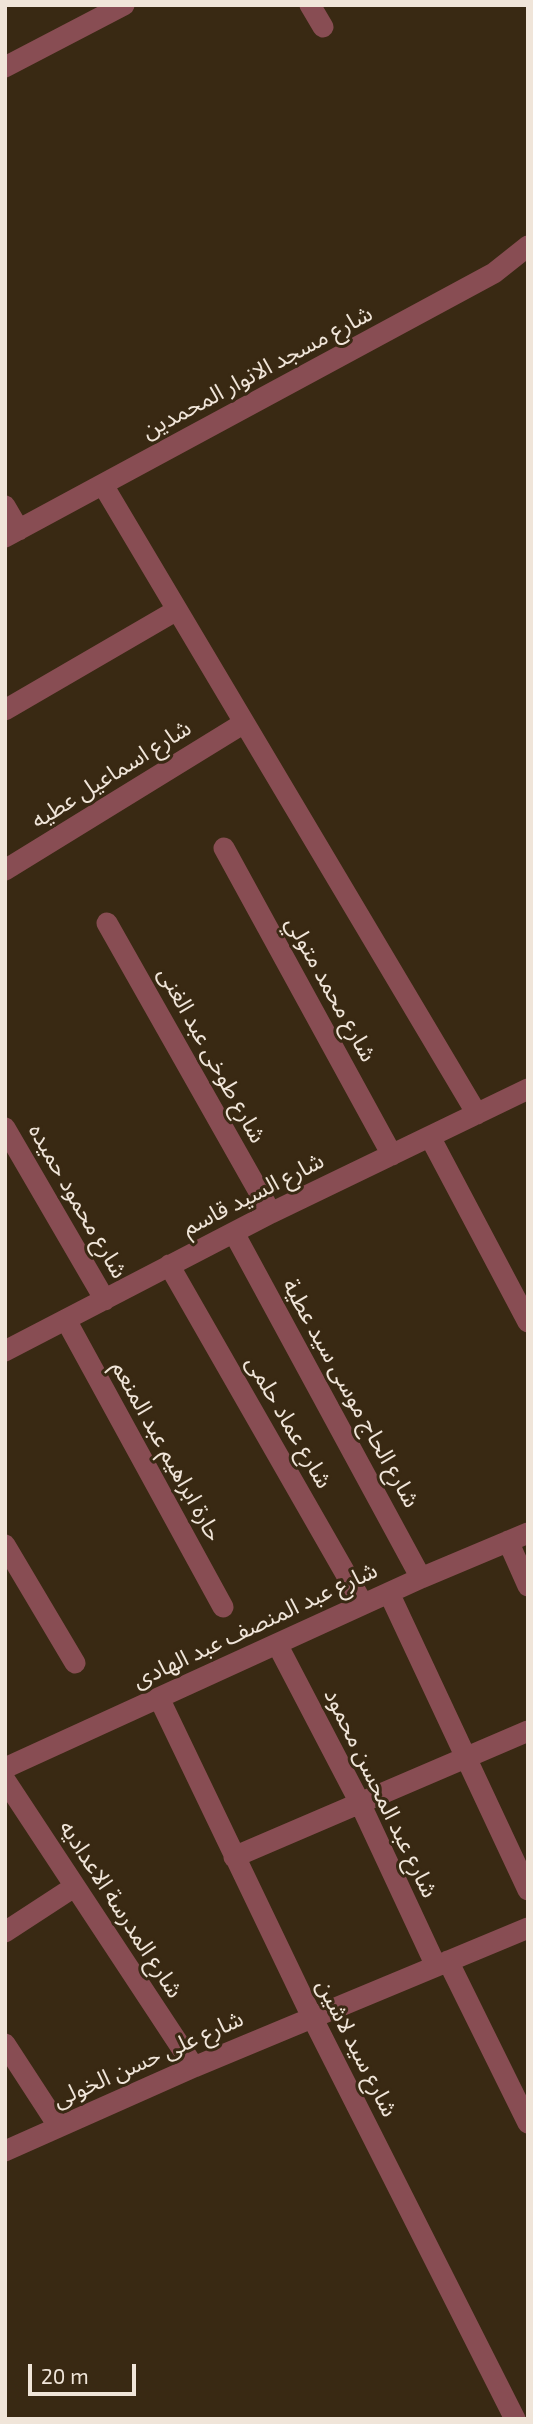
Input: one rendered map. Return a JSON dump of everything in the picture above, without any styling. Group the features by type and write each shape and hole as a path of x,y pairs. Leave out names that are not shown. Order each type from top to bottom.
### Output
{"street":[{"path":"5,66 124,5"},
{"path":"310,5 323,27"},
{"name":"شارع مسجد الانوار المحمدين","path":"12,534 494,274 528,246"},
{"path":"103,485 477,1114"},
{"path":"5,506 12,534"},
{"path":"5,710 177,610"},
{"name":"شارع اسماعيل عطيه","path":"5,870 244,723"},
{"name":"شارع محمد متولي","path":"224,848 392,1155"},
{"name":"شارع طوخى عبد الغنى","path":"107,923 271,1213"},
{"name":"شارع السيد قاسم","path":"5,1351 271,1213 528,1089"},
{"name":"شارع محمود حميده","path":"5,1128 105,1300"},
{"path":"430,1137 528,1322"},
{"name":"شارع الحاج موسى سيد عطية","path":"234,1233 421,1578"},
{"name":"شارع عماد حلمى","path":"169,1265 363,1604"},
{"name":"حارة ابراهيم عبد المنعم","path":"66,1320 223,1607"},
{"path":"518,1537 528,1586"},
{"name":"شارع عبد المنصف عبد الهادى","path":"5,1768 363,1604 518,1537"},
{"path":"5,1545 75,1663"},
{"path":"389,1593 528,1890"},
{"name":"شارع عبد المحسن محمود","path":"277,1644 528,2123"},
{"name":"شارع سيد لاشين","path":"159,1698 312,2017 516,2419"},
{"path":"234,1857 528,1731"},
{"name":"شارع المدرسة الاعداديه","path":"5,1780 194,2067"},
{"path":"5,1932 74,1886"},
{"name":"شارع على حسن الخولى","path":"5,2151 194,2067 528,1928"},
{"path":"5,2044 59,2127"}]}
